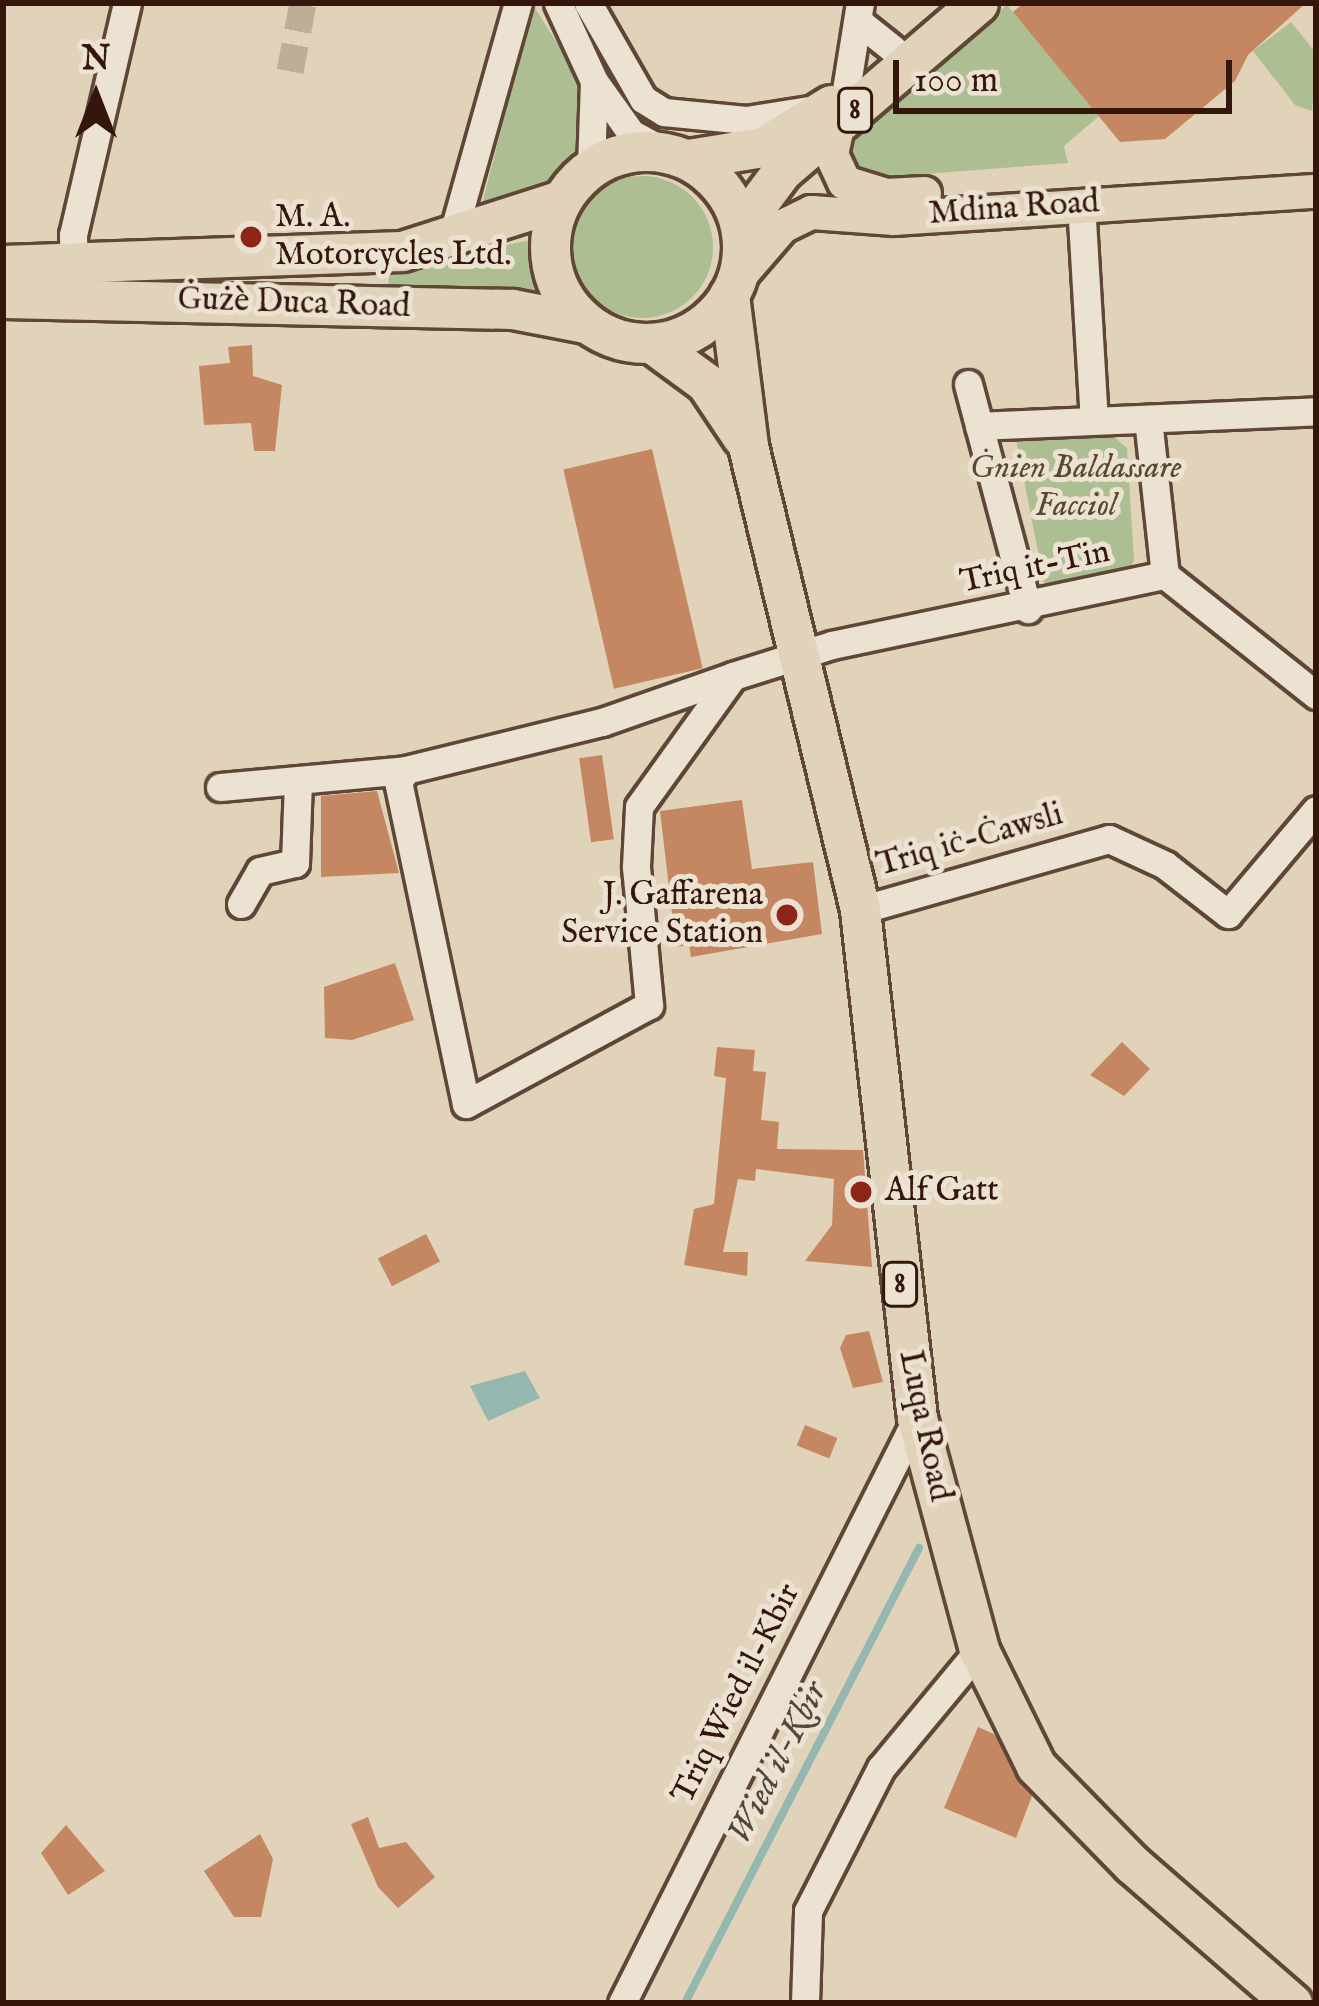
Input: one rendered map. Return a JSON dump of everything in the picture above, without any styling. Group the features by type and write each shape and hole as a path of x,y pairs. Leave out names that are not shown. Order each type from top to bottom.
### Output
{"highway":[{"name":"8","path":"733,286 741,226 782,171 893,49 944,3"},
{"name":"8","path":"591,167 626,153 676,156 763,147 837,108 978,3"},
{"path":"676,156 716,179 741,226"},
{"path":"585,322 550,265 550,232 561,200 591,167"},
{"path":"3,265 334,257 451,241 561,200"},
{"path":"653,344 684,337 733,286"},
{"name":"Luqa Road","path":"733,286 748,446 802,654 860,910 916,1418 979,1650 1036,1766 1132,1864 1292,2003"},
{"name":"Ġużè Duca Road","path":"3,298 514,309 585,322"},
{"name":"8","path":"585,322 605,335 653,344"},
{"name":"Luqa Road","path":"653,344 706,383 748,446"}],"main road":[{"name":"Mdina Road","path":"837,108 834,169 844,182 886,195 1316,169"},
{"name":"Mdina Road","path":"733,286 782,226 811,212 894,218 1316,191"}],"street":[{"path":"74,265 73,235 127,3"},
{"path":"451,241 518,3"},
{"path":"547,3 562,16 594,80 632,133 676,156"},
{"path":"588,3 644,99 664,112 746,120 837,108 859,12"},
{"path":"859,12 893,49"},
{"path":"591,167 594,80"},
{"path":"1081,203 1094,420"},
{"path":"968,384 1028,609"},
{"path":"979,426 1316,411"},
{"path":"1148,418 1165,575 1316,695"},
{"name":"Triq it-Tin","path":"220,787 406,770 602,722 802,654 1028,609 1165,575"},
{"path":"406,770 398,782 466,1104 650,1005 636,867 639,806 733,676"},
{"path":"241,904 260,871 296,862 298,780"},
{"name":"Triq iċ-Ċawsli","path":"860,910 1109,839 1166,865 1228,914 1316,810"},
{"name":"Triq Wied il-Kbir","path":"622,2003 916,1418"},
{"path":"806,2003 808,1911 881,1768 979,1650"}],"green space":[{"path":"533,5 589,93 582,150 549,185 480,212"},
{"path":"1007,5 1099,116 1064,146 1068,163 874,178 850,168 842,152 850,134"},
{"path":"1291,22 1316,53 1312,111 1295,105 1253,51"},
{"path":"642,176 669,181 692,197 708,220 713,247 708,274 692,297 669,313 642,318 615,313 592,297 576,274 571,247 576,220 592,197 615,181"},
{"path":"531,240 543,295 388,288 390,269"},
{"name":"Ġnien Baldassare Facciol","path":"1111,434 1127,448 1134,561 1126,574 1057,587 1044,582 1016,439"}],"water":[{"path":"525,1371 540,1398 488,1421 470,1386"}],"building":[{"path":"1024,3 1306,3 1248,55 1235,81 1165,139 1120,142 1013,12"},
{"path":"252,345 253,376 282,385 275,451 254,451 251,423 204,425 199,366 230,363 228,347"},
{"path":"652,449 703,668 614,689 563,469"},
{"path":"602,755 614,839 591,842 579,758"},
{"path":"377,791 399,873 321,877 321,796"},
{"path":"742,800 752,869 813,862 822,934 691,957 689,945 676,947 660,811"},
{"path":"395,963 414,1020 352,1040 325,1038 324,987"},
{"path":"1122,1042 1150,1069 1124,1096 1090,1075"},
{"path":"717,1047 755,1050 753,1071 766,1072 761,1120 779,1122 777,1149 863,1150 872,1267 805,1261 832,1225 834,1179 756,1169 755,1181 738,1179 723,1252 748,1252 747,1276 684,1265 694,1209 714,1204 726,1078 714,1076"},
{"path":"426,1234 440,1262 392,1286 378,1259"},
{"path":"869,1331 883,1382 853,1388 840,1348 846,1335"},
{"path":"805,1425 837,1438 829,1459 797,1445"},
{"path":"978,1727 994,1734 1032,1796 1016,1838 944,1808"},
{"path":"368,1817 379,1848 406,1842 435,1877 398,1908 378,1887 351,1824"},
{"path":"66,1825 105,1871 68,1895 41,1853"},
{"path":"260,1834 273,1859 261,1917 234,1917 204,1871"}],"waterway":[{"name":"Wied il-Kbir","path":"685,2003 919,1548"}],"tunnel":[{"path":"290,71 303,3"}],"place":[{"name":"M. A. Motorcycles Ltd.","path":"251,237"},
{"name":"J. Gaffarena Service Station","path":"787,915"},
{"name":"Alf Gatt","path":"861,1192"}]}
